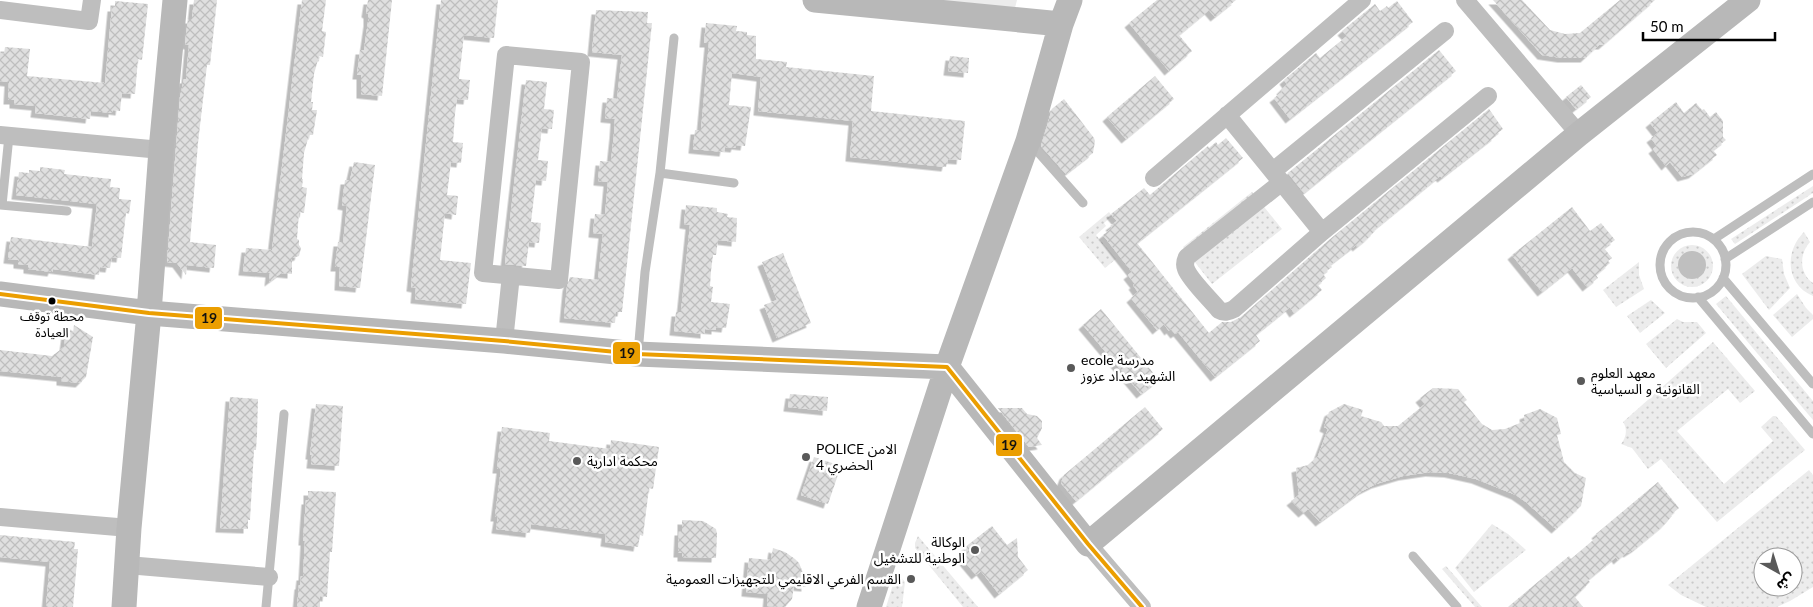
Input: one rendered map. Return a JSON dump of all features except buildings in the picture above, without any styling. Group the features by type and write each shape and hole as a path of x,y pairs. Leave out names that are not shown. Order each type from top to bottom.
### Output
{"street":[{"path":"0,10 89,21 92,0"},
{"path":"124,607 161,150 176,0"},
{"path":"815,0 1061,24"},
{"path":"869,607 947,367 1028,141 1061,24 1070,0"},
{"path":"1154,178 1362,0"},
{"path":"1465,0 1579,134"},
{"path":"1088,544 1579,134 1748,0"},
{"path":"1445,31 1277,176 1187,257 1184,263 1186,269 1219,310 1229,312 1322,232 1488,96"},
{"path":"506,55 582,62 559,280 511,275 483,273 506,55"},
{"path":"1227,115 1322,232"},
{"path":"4,135 161,150"},
{"path":"504,341 511,275"},
{"path":"0,294 149,313 504,341 638,354 947,367 1088,544 1142,607"},
{"path":"0,517 129,528"},
{"path":"127,566 269,577"}],"lane":[{"path":"638,354 674,38"},
{"path":"4,135 1,205 67,211"},
{"path":"1028,141 1083,203"},
{"path":"660,173 734,183"},
{"path":"1714,239 1813,174"},
{"path":"1725,259 1813,202"},
{"path":"1703,233 1714,239 1722,248 1725,259 1726,269 1723,278 1713,291 1698,297 1686,297 1675,293 1666,285 1661,274 1660,262 1663,251 1670,241 1680,234 1703,233"},
{"path":"1723,278 1813,384"},
{"path":"1698,297 1813,434"},
{"path":"266,607 284,414"},
{"path":"1413,556 1457,607"}],"shaded area":[{"path":"926,0 1017,0 1015,8"},
{"path":"1813,186 1813,193 1735,244 1731,239"},
{"path":"1252,192 1282,229 1212,284 1183,247"},
{"path":"1109,212 1112,216 1104,223 1106,226 1096,235 1116,259 1105,268 1079,237"},
{"path":"1804,232 1810,242 1804,252 1802,263 1805,274 1813,283 1813,296 1797,284 1791,267 1793,249"},
{"path":"1688,245 1696,245 1707,251 1713,266 1707,281 1696,287 1688,287 1677,281 1671,270 1671,262 1677,251"},
{"path":"1692,251 1702,255 1706,265 1702,275 1692,279 1682,275 1678,265 1682,255"},
{"path":"1766,256 1782,259 1784,274 1790,288 1769,310 1742,274"},
{"path":"1639,262 1639,275 1644,289 1616,307 1603,290"},
{"path":"1797,294 1813,315 1813,319 1792,337 1773,315"},
{"path":"1726,296 1813,401 1813,420 1716,304"},
{"path":"1651,300 1665,313 1640,333 1627,316"},
{"path":"1677,319 1683,322 1697,322 1706,333 1666,368 1646,344"},
{"path":"1713,342 1755,391 1740,403 1728,389 1677,431 1724,484 1773,441 1761,427 1773,416 1776,416 1805,450 1717,522 1661,459 1648,469 1632,448 1621,444 1626,433 1623,422"},
{"path":"1809,470 1813,475 1813,587 1803,593 1803,547 1753,547 1753,597 1797,597 1777,607 1706,607 1681,595 1668,585"},
{"path":"1492,524 1508,534 1526,550 1474,592 1455,568"},
{"path":"918,536 978,607 963,607 915,548"},
{"path":"1446,566 1482,607 1475,607 1442,569"},
{"path":"897,572 905,582 902,607 886,607"}],"transit line":[{"name":"19","path":"0,294 149,313 504,341 637,354 947,367 1088,544 1142,607"}],"place":[{"name":"محطة توقف العيادة","path":"52,301"},
{"name":"ecole مدرسة الشهيد عداد عزوز","path":"1071,368"},
{"name":"معهد العلوم القانونية و السياسية","path":"1581,381"},
{"name":"POLICE الامن الحضري 4","path":"806,457"},
{"name":"محكمة ادارية","path":"577,461"},
{"name":"الوكالة الوطنية للتشغيل","path":"975,550"},
{"name":"القسم الفرعي الاقليمي للتجهيزات العمومية","path":"911,579"}]}
